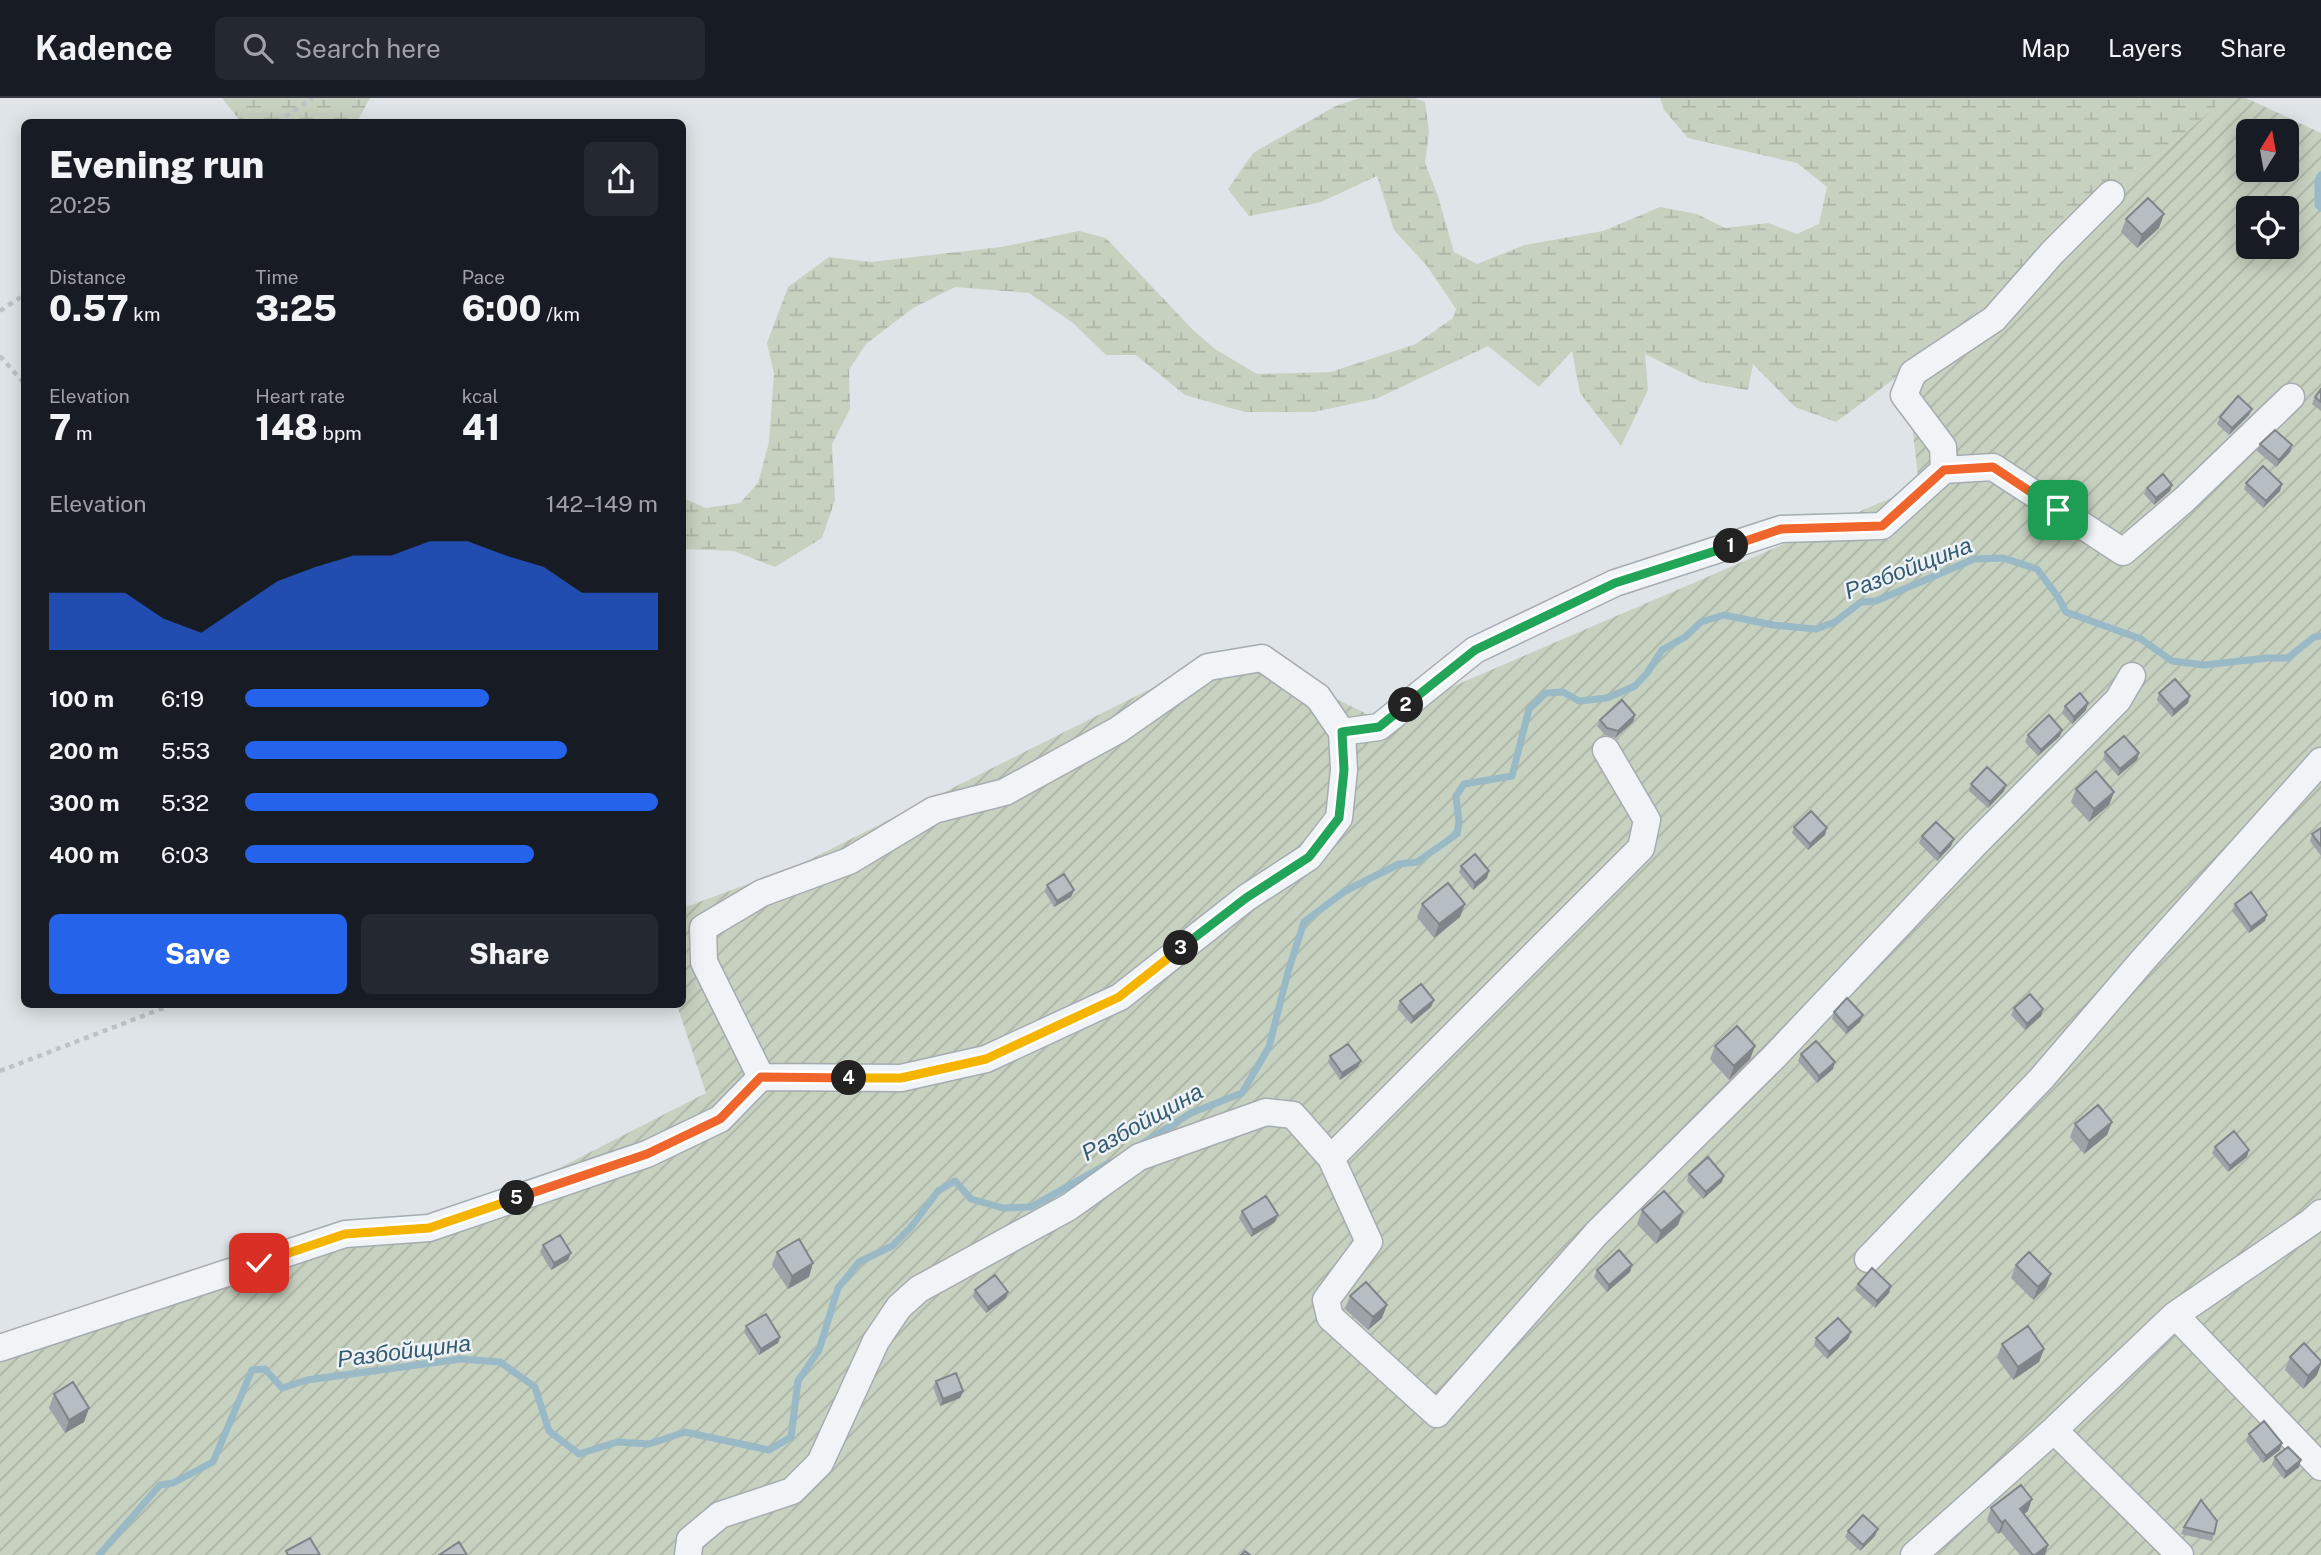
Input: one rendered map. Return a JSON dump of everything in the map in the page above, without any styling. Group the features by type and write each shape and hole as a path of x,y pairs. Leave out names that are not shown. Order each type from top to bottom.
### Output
{"street":[{"path":"1944,470 1943,447 1904,395 1913,373 1994,319 2052,253 2111,194"},
{"path":"1342,732 1379,727 1475,650 1615,583 1781,529 1882,526 1944,470 1993,467 2123,552 2185,499 2291,397"},
{"path":"0,1348 345,1234 429,1228 647,1154 720,1119 761,1077 901,1078 986,1059 1119,997 1246,898 1309,857 1339,818 1344,770 1342,732 1318,697 1262,657 1208,667 1118,730 1005,792 934,810 849,861 762,893 703,928 704,962 761,1077"},
{"path":"688,1555 690,1540 720,1515 792,1491 820,1463 876,1342 899,1307 919,1289 1069,1207 1139,1157 1266,1112 1293,1115 1331,1158 1369,1242 1325,1300 1330,1317 1437,1414 1597,1233 1774,1057 1975,844 2118,700 2132,676"},
{"path":"1331,1158 1641,848 1647,820 1606,750"},
{"path":"1868,1259 2041,1079 2321,761"},
{"path":"1914,1555 2054,1430 2175,1315 2318,1223"},
{"path":"2175,1315 2321,1466"},
{"path":"2054,1430 2180,1555"}],"path":[{"path":"282,119 313,98"},
{"path":"0,311 21,297"},
{"path":"0,356 21,380"},
{"path":"0,1071 164,1008"}],"green space":[{"path":"222,98 370,98 359,119 239,119"},
{"path":"1360,98 1414,98 1425,102 1429,132 1425,163 1438,196 1454,252 1477,264 1525,245 1603,231 1660,207 1697,214 1725,228 1768,223 1797,234 1819,224 1827,187 1797,163 1688,138 1664,110 1660,98 2226,98 1906,370 1836,422 1795,407 1753,364 1748,390 1701,382 1645,354 1648,390 1621,446 1580,393 1572,351 1539,387 1488,346 1378,398 1314,412 1245,412 1185,395 1136,355 1106,355 1072,322 1029,293 955,287 913,308 866,344 849,370 850,409 832,444 835,500 822,538 775,567 734,551 686,549 686,499 706,508 740,503 758,483 769,442 774,374 767,343 788,287 829,257 871,262 1001,247 1079,231 1106,238 1192,329 1215,349 1257,374 1331,372 1416,344 1453,318 1456,309 1427,266 1394,230 1377,176 1321,202 1249,216 1228,189 1253,153 1336,106"},
{"path":"2226,98 2246,98 2291,119 2236,119 2236,182 2300,182 2300,123 2321,133 2321,1555 0,1555 0,1348 485,1206 706,1093 678,1008 686,1008 686,907 799,865 1232,648 1377,719 1919,486 1906,370"}],"building":[{"path":"2148,198 2164,214 2142,235 2126,219"},
{"path":"2321,389 2321,402 2315,397"},
{"path":"2238,396 2252,409 2232,428 2220,417"},
{"path":"2275,430 2292,445 2279,460 2260,444"},
{"path":"2263,466 2282,484 2266,501 2246,483"},
{"path":"2163,474 2172,485 2156,498 2147,488"},
{"path":"2175,679 2190,696 2174,710 2159,693"},
{"path":"2080,693 2088,703 2074,717 2065,706"},
{"path":"1622,700 1635,715 1618,731 1607,728 1600,720"},
{"path":"2049,715 2062,730 2041,750 2028,735"},
{"path":"2124,736 2139,753 2120,769 2105,752"},
{"path":"1987,767 2006,785 1990,802 1971,784"},
{"path":"2096,771 2114,792 2094,809 2076,789"},
{"path":"1811,811 1827,828 1810,844 1794,827"},
{"path":"1936,822 1954,839 1940,854 1922,836"},
{"path":"2321,828 2321,846 2312,834"},
{"path":"1475,854 1489,871 1475,883 1461,866"},
{"path":"1064,874 1074,890 1057,901 1047,885"},
{"path":"1448,883 1465,904 1439,924 1422,904"},
{"path":"2251,892 2267,915 2251,927 2235,904"},
{"path":"1421,984 1434,1000 1413,1017 1400,1001"},
{"path":"2030,994 2043,1009 2027,1024 2014,1008"},
{"path":"1847,998 1863,1015 1848,1028 1834,1012"},
{"path":"1737,1026 1755,1046 1734,1066 1715,1046"},
{"path":"1816,1041 1835,1062 1819,1076 1801,1054"},
{"path":"1348,1044 1361,1061 1342,1073 1330,1056"},
{"path":"2098,1105 2112,1122 2089,1141 2075,1124"},
{"path":"2234,1131 2249,1150 2230,1166 2215,1147"},
{"path":"1708,1157 1724,1176 1706,1192 1689,1174"},
{"path":"1664,1191 1683,1212 1661,1231 1642,1210"},
{"path":"1266,1196 1278,1215 1253,1230 1242,1211"},
{"path":"560,1235 571,1253 554,1263 543,1245"},
{"path":"799,1239 813,1263 792,1276 777,1252"},
{"path":"1619,1250 1632,1265 1609,1285 1597,1270"},
{"path":"2029,1252 2051,1274 2038,1287 2016,1265"},
{"path":"1872,1268 1891,1286 1877,1301 1858,1284"},
{"path":"995,1275 1008,1292 988,1307 975,1290"},
{"path":"1366,1282 1387,1305 1373,1317 1350,1296"},
{"path":"766,1314 780,1337 761,1349 746,1326"},
{"path":"1838,1318 1851,1332 1829,1352 1816,1338"},
{"path":"2028,1326 2044,1349 2018,1367 2002,1344"},
{"path":"2304,1343 2321,1361 2308,1376 2290,1357"},
{"path":"956,1373 963,1391 943,1399 936,1381"},
{"path":"73,1382 89,1408 69,1420 54,1394"},
{"path":"2264,1421 2282,1443 2266,1456 2249,1434"},
{"path":"2288,1447 2301,1460 2286,1472 2275,1457"},
{"path":"2021,1485 2032,1499 2020,1509 2048,1545 2035,1555 2005,1520 2002,1523 1991,1508"},
{"path":"2201,1500 2217,1521 2214,1534 2184,1527"},
{"path":"1863,1515 1878,1529 1863,1545 1848,1531"},
{"path":"310,1538 320,1555 288,1555 286,1551"},
{"path":"459,1542 467,1555 439,1555"}],"waterway":[{"name":"Разбойщина","path":"2321,175 2318,180 2318,205 2321,208"},
{"name":"Разбойщина","path":"1140,1145 1191,1113 1242,1093 1269,1047 1304,922 1345,891 1399,864 1417,862 1457,834 1459,823 1456,796 1464,784 1512,776 1529,709 1546,693 1563,692 1579,701 1607,698 1635,686 1662,650 1685,637 1701,622 1724,615 1773,625 1816,629 1835,622 1861,602 1876,601 1974,559 2003,558 2037,569 2066,612 2141,639 2172,661 2204,665 2288,658 2314,637 2321,636"},
{"name":"Разбойщина","path":"99,1555 160,1485 173,1483 213,1462 252,1370 265,1369 282,1388 307,1380 461,1359 500,1362 535,1387 549,1431 579,1454 617,1442 649,1444 685,1432 769,1450 791,1437 798,1381 819,1350 838,1288 859,1262 892,1246 911,1227 938,1191 955,1181 971,1199 1003,1208 1031,1207 1109,1163"}],"route":[{"path":"259,1263 345,1234 429,1228 647,1154 720,1119 761,1077 901,1078 986,1059 1119,997 1246,898 1309,857 1339,818 1344,770 1342,732 1379,727 1475,650 1615,583 1781,529 1882,526 1944,470 1993,467 2058,510"}]}
